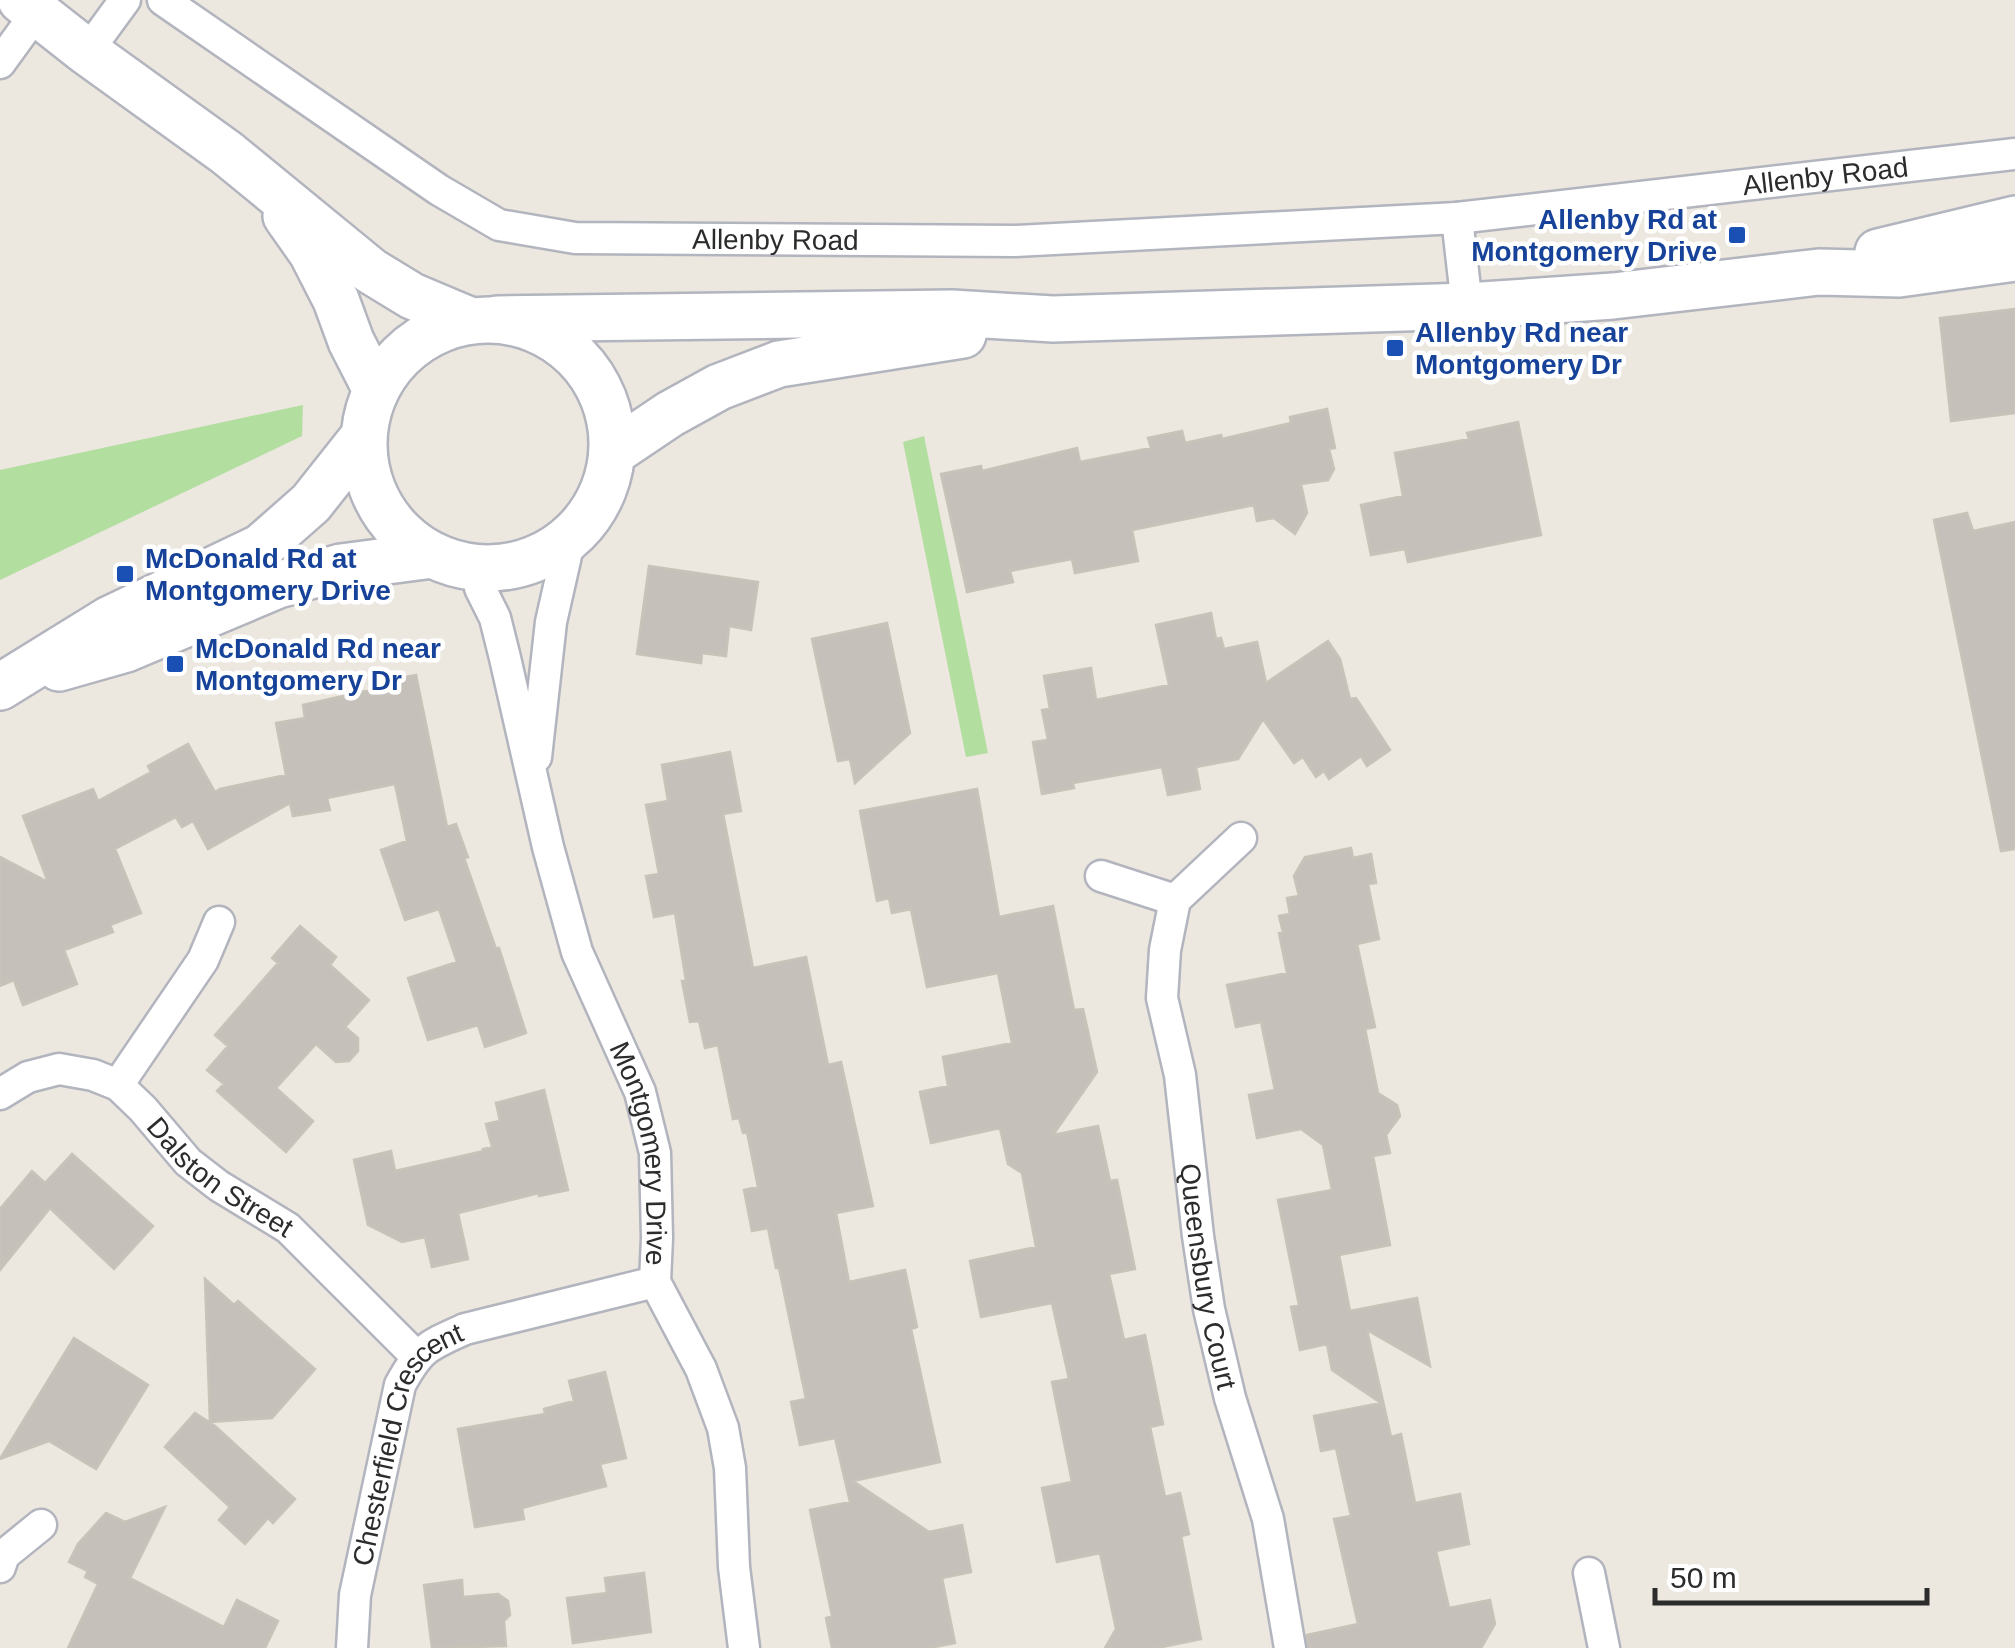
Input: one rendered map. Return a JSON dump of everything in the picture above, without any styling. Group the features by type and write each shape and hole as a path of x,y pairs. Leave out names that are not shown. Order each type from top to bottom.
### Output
{"main road":[{"path":"29,6 227,153 371,271 412,296 483,320 535,328 568,349 594,379 608,414 612,453 605,485 591,514 570,538 543,556 513,566 480,568 456,564 433,554 403,534 380,506 367,472 364,436 376,390 399,356 431,333 483,320 952,313 1053,319 1467,306 1613,296 1819,272 1899,274 2015,258"},
{"path":"268,189 312,253 376,390"},
{"path":"1819,272 1893,247 2015,219"},
{"path":"612,453 719,386 780,364 1053,319"},
{"path":"3,685 110,619 261,547 311,503 364,436"},
{"path":"3,685 126,649 278,585 341,567 433,554"}],"street":[{"path":"87,52 125,0"},
{"name":"Allenby Road","path":"163,0 440,190 499,225 575,238 1015,241 1457,218 2015,154"},
{"path":"0,63 29,6"},
{"path":"1457,218 1467,306"},
{"name":"Montgomery Drive","path":"534,782 551,622 570,538"},
{"name":"Montgomery Drive","path":"480,568 480,588 495,618 577,952 640,1092 648,1122 655,1152 655,1282 701,1369 723,1428 730,1468 734,1567 744,1648"},
{"path":"1101,876 1175,900 1241,838"},
{"name":"Queensbury Court","path":"1175,900 1165,950 1162,998 1180,1075 1200,1254 1230,1398 1268,1519 1290,1648"},
{"path":"118,1085 203,960 220,922"},
{"name":"Dalston Street","path":"0,1094 28,1077 59,1070 93,1075 118,1085 143,1108 188,1162 218,1186 288,1228 416,1356"},
{"name":"Chesterfield Crescent","path":"352,1648 355,1595 400,1385 416,1356 437,1341 465,1329 655,1282"},
{"path":"1,1557 42,1526"},
{"path":"1589,1573 1604,1648"}],"green space":[{"path":"303,405 302,436 0,580 0,470"},
{"path":"924,436 988,753 966,757 903,442"}],"building":[{"path":"2015,309 2015,413 1951,421 1940,318"},
{"path":"1327,409 1335,448 1329,449 1334,469 1328,480 1301,484 1307,513 1295,534 1274,518 1257,521 1254,505 1132,530 1138,561 1075,573 1072,559 1010,571 1013,582 967,592 941,474 981,466 982,471 1077,448 1080,462 1151,448 1148,438 1182,431 1185,443 1221,435 1222,439 1291,423 1290,417"},
{"path":"1518,422 1541,535 1408,562 1405,549 1371,555 1361,505 1403,496 1395,453 1469,439 1467,433"},
{"path":"1967,513 1973,531 2015,522 2015,849 2001,851 1934,520"},
{"path":"649,566 758,582 751,630 729,626 726,656 702,653 701,663 637,654"},
{"path":"1211,613 1216,639 1221,638 1224,649 1257,642 1266,683 1328,641 1340,659 1350,699 1356,698 1390,750 1367,766 1361,756 1329,779 1324,771 1316,777 1303,757 1294,763 1263,719 1238,759 1196,767 1200,789 1168,795 1162,767 1073,783 1074,788 1042,794 1033,742 1048,740 1042,710 1050,709 1044,676 1091,668 1096,700 1169,685 1156,625"},
{"path":"887,623 910,733 855,783 850,759 838,761 812,639"},
{"path":"416,675 447,827 456,824 468,857 464,858 526,1033 485,1047 478,1025 428,1040 408,978 457,962 439,909 405,920 381,850 407,841 395,784 327,798 330,810 293,816 290,803 208,849 193,821 182,827 176,817 115,849 141,913 110,925 113,932 64,950 77,984 23,1005 14,980 0,986 0,857 48,882 23,816 93,789 98,801 151,772 148,766 188,744 215,792 286,775 276,723 305,718 303,705 370,690 369,684"},
{"path":"730,752 741,811 723,814 753,968 806,957 828,1065 841,1062 873,1206 836,1213 849,1282 905,1270 917,1327 911,1329 940,1462 853,1481 929,1532 962,1525 971,1572 942,1578 955,1643 929,1648 832,1648 826,1618 832,1616 810,1510 850,1502 835,1438 800,1445 791,1402 806,1399 768,1228 752,1231 744,1190 758,1187 747,1132 743,1133 739,1118 733,1119 718,1045 705,1048 699,1021 690,1022 675,913 654,917 646,876 659,874 646,805 668,801 662,765"},
{"path":"977,789 999,917 1053,906 1074,1010 1083,1009 1097,1072 1053,1135 1098,1126 1110,1181 1117,1180 1135,1269 1109,1274 1124,1340 1145,1335 1163,1424 1150,1427 1165,1497 1180,1493 1189,1534 1181,1536 1201,1639 1157,1648 1105,1648 1116,1629 1100,1553 1057,1562 1042,1488 1072,1482 1052,1382 1069,1379 1052,1303 981,1317 970,1261 1036,1247 1022,1173 1008,1164 1000,1128 931,1143 920,1092 948,1086 943,1057 1012,1043 998,973 927,987 911,909 892,913 889,898 877,901 860,811"},
{"path":"1351,848 1353,858 1371,854 1376,883 1368,884 1379,939 1357,944 1375,1027 1365,1029 1378,1093 1397,1105 1400,1116 1386,1135 1390,1153 1373,1156 1390,1245 1339,1255 1350,1311 1417,1298 1430,1366 1367,1330 1391,1437 1401,1434 1415,1503 1460,1494 1469,1544 1436,1551 1449,1608 1490,1600 1495,1624 1481,1648 1308,1648 1307,1635 1358,1624 1334,1519 1351,1516 1336,1448 1321,1451 1314,1416 1381,1403 1332,1370 1327,1344 1300,1350 1291,1307 1299,1305 1278,1200 1332,1190 1323,1145 1301,1129 1257,1138 1249,1095 1275,1090 1261,1022 1236,1027 1227,985 1287,973 1279,916 1290,914 1287,898 1299,896 1294,876 1305,857"},
{"path":"300,926 336,957 330,965 369,1000 345,1027 358,1038 358,1051 349,1061 336,1062 316,1044 276,1088 313,1121 286,1152 217,1091 224,1084 207,1070 228,1046 215,1035 278,963 272,958"},
{"path":"544,1090 568,1190 458,1213 468,1259 432,1267 425,1237 402,1242 368,1225 354,1160 391,1151 395,1171 484,1151 492,1147 486,1124 500,1121 496,1103"},
{"path":"72,1154 153,1226 114,1269 50,1208 0,1270 0,1209 32,1171 45,1183"},
{"path":"205,1279 234,1305 238,1301 315,1369 272,1418 210,1422"},
{"path":"74,1338 148,1385 96,1469 49,1441 0,1459"},
{"path":"605,1372 626,1458 600,1464 606,1486 522,1508 524,1519 475,1527 458,1429 545,1414 544,1409 574,1401 569,1381"},
{"path":"195,1413 215,1426 295,1499 273,1523 268,1518 245,1544 219,1520 230,1507 165,1447"},
{"path":"165,1507 130,1578 224,1627 237,1600 278,1621 265,1648 68,1648 98,1584 85,1577 88,1571 69,1562 78,1544 106,1513 125,1522"},
{"path":"644,1573 651,1632 573,1643 567,1598 607,1593 605,1578"},
{"path":"462,1580 463,1597 498,1594 508,1601 510,1615 504,1621 506,1646 432,1648 424,1585"}],"place":[{"name":"Allenby Rd at Montgomery Drive","path":"1737,235"},
{"name":"Allenby Rd near Montgomery Dr","path":"1395,348"},
{"name":"McDonald Rd at Montgomery Drive","path":"125,574"},
{"name":"McDonald Rd near Montgomery Dr","path":"175,664"}]}
